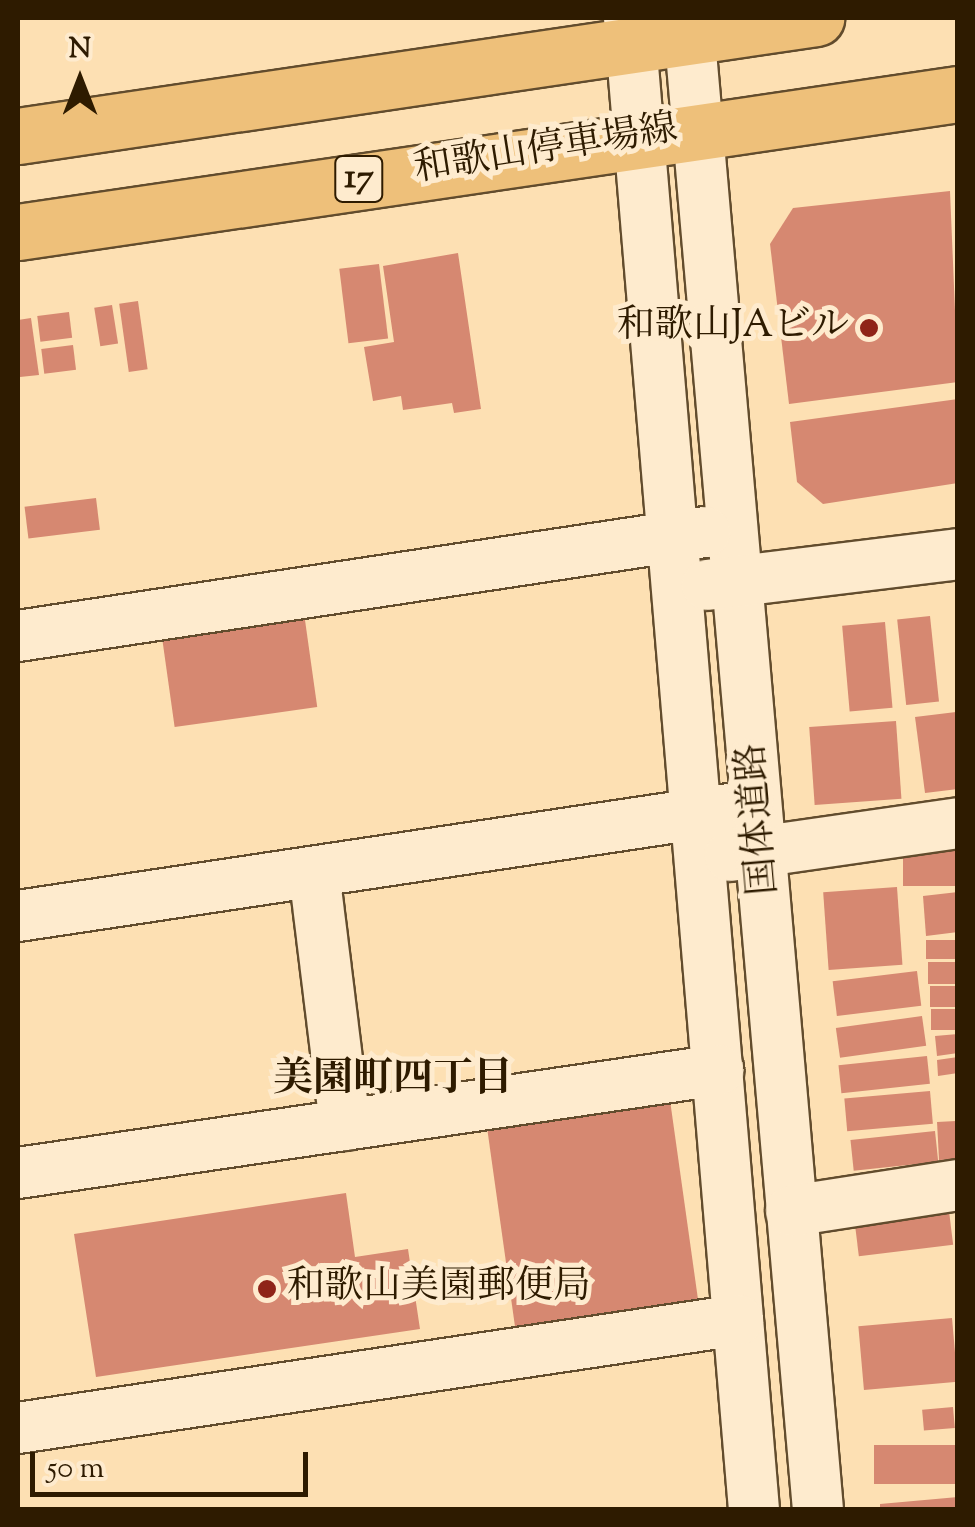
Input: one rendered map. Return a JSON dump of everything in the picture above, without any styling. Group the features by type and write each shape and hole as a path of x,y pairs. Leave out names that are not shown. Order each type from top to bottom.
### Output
{"main road":[{"path":"18,136 630,31 816,18"},
{"name":"和歌山停車場線","path":"18,232 640,136 958,94"}],"street":[{"name":"国体道路","path":"689,27 736,527 818,1510"},
{"name":"国体道路","path":"630,31 754,1510"},
{"path":"18,636 736,527"},
{"path":"678,589 958,554"},
{"path":"18,916 314,872 761,828 958,824"},
{"path":"314,872 344,1125"},
{"path":"18,1173 718,1070"},
{"path":"792,1211 958,1185"},
{"path":"18,1428 738,1320"}],"building":[{"name":"和歌山JAビル","path":"950,191 958,382 789,404 770,244 793,208"},
{"path":"458,253 481,409 454,413 452,403 403,410 401,396 373,401 364,347 394,342 383,266"},
{"path":"379,264 388,338 348,343 339,269"},
{"path":"138,301 148,369 129,372 119,304"},
{"path":"112,305 118,344 100,346 94,308"},
{"path":"69,312 72,338 40,342 37,316"},
{"path":"31,318 39,375 20,377 18,320"},
{"path":"73,345 76,370 44,374 41,349"},
{"path":"958,399 958,483 823,504 797,482 790,422"},
{"path":"96,498 100,530 28,539 25,507"},
{"path":"304,613 317,707 175,727 161,633"},
{"path":"930,616 939,702 906,705 897,619"},
{"path":"885,622 892,708 850,711 842,626"},
{"path":"956,712 958,789 925,793 915,717"},
{"path":"896,721 901,799 815,805 809,727"},
{"path":"903,847 958,847 958,886 903,886"},
{"path":"897,887 902,965 829,970 823,892"},
{"path":"958,892 958,932 926,936 923,896"},
{"path":"926,940 958,940 958,959 926,959"},
{"path":"928,962 958,962 958,984 928,984"},
{"path":"917,971 921,1006 837,1016 833,981"},
{"path":"930,986 958,986 958,1007 930,1007"},
{"path":"931,1009 958,1009 958,1030 931,1030"},
{"path":"922,1016 926,1046 840,1058 836,1028"},
{"path":"958,1034 958,1053 937,1056 935,1036"},
{"path":"927,1056 930,1084 841,1093 838,1065"},
{"path":"958,1057 958,1073 938,1076 937,1060"},
{"path":"930,1091 933,1124 847,1131 844,1098"},
{"path":"669,1093 699,1304 515,1330 486,1119"},
{"path":"956,1121 958,1159 939,1160 937,1122"},
{"path":"935,1131 938,1162 854,1171 850,1140"},
{"path":"346,1193 355,1257 408,1249 420,1329 96,1377 74,1234"},
{"path":"949,1211 953,1245 859,1256 855,1223"},
{"path":"952,1318 958,1382 864,1390 858,1326"},
{"path":"953,1407 955,1428 924,1431 922,1410"},
{"path":"874,1445 958,1445 958,1484 874,1484"},
{"path":"958,1497 958,1510 880,1510 880,1504"}],"place":[{"name":"和歌山JAビル","path":"869,328"},
{"name":"和歌山美園郵便局","path":"267,1289"}],"district":[{"name":"美園町四丁目","path":"393,1081"}]}
